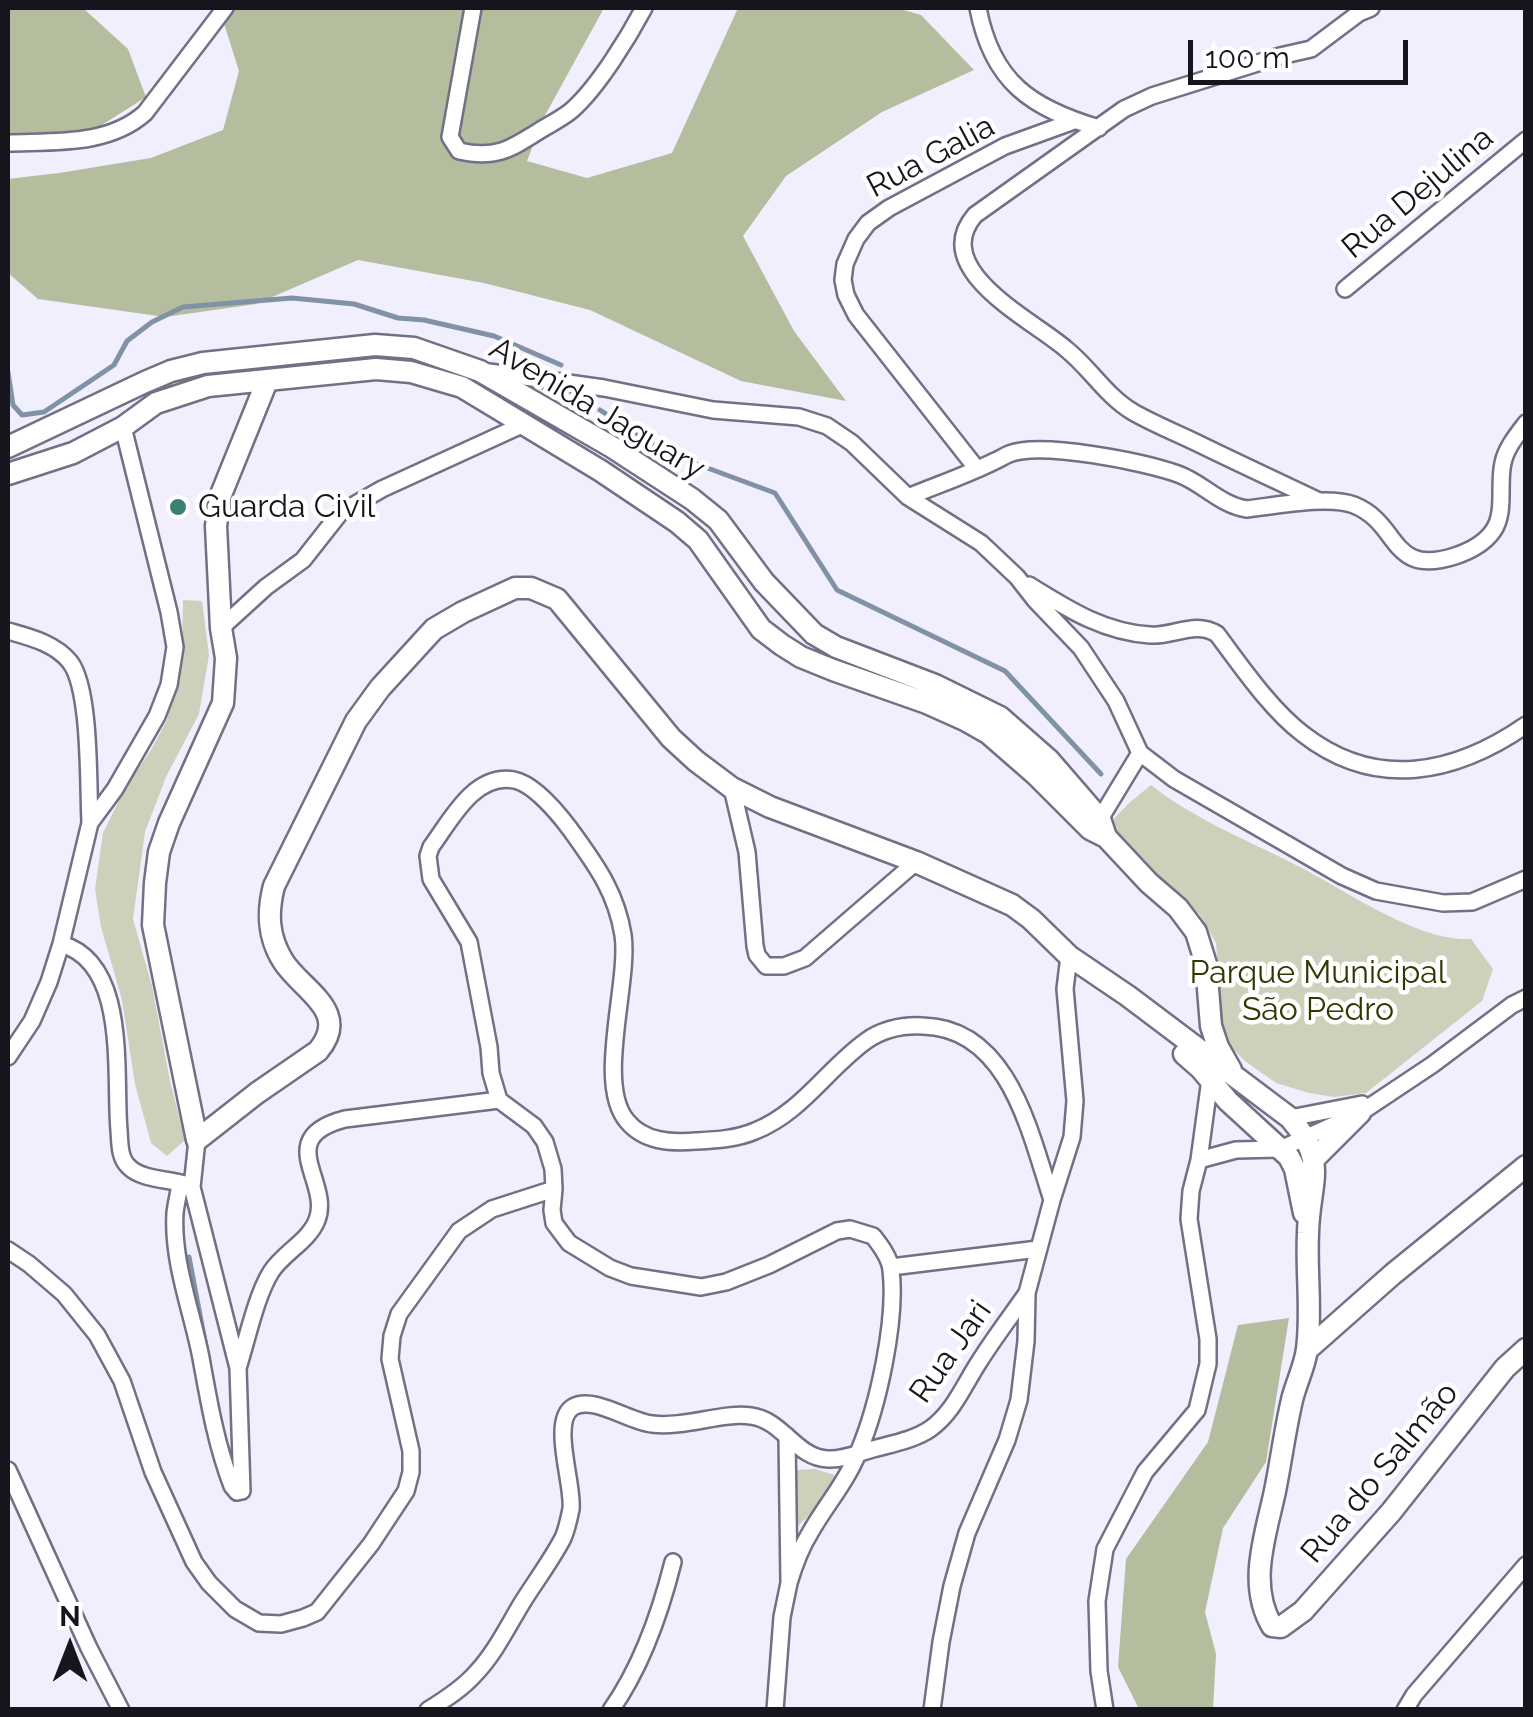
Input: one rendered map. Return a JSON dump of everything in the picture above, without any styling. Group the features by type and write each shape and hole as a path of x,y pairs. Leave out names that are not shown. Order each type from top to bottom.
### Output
{"street":[{"path":"8,144 85,139 123,129 155,99 225,8"},
{"path":"473,8 450,137 459,151 478,155 510,149 572,110 601,75 644,8"},
{"path":"978,8 1008,80 1030,100 1098,128"},
{"path":"1319,501 1123,406 1070,351 994,295 970,268 963,248 969,222 975,215 1124,109 1152,96 1310,49 1371,8"},
{"name":"Rua Galia","path":"977,468 856,314 846,295 844,264 868,223 889,208 1005,146 1074,121"},
{"name":"Rua Dejulina","path":"1345,289 1526,140"},
{"name":"Avenida Jaguary","path":"8,447 170,371 203,362 375,345 414,348 480,370 692,499 718,520 764,582 814,634 1000,717 1049,760 1098,828"},
{"path":"318,375 332,348"},
{"name":"Avenida Jaguary","path":"8,474 73,453 123,427 156,404 208,386 376,369 411,372 462,387 678,522 698,540 761,629 802,656 927,703 988,733 1098,828 1178,908 1196,932 1206,964 1214,1036 1244,1084"},
{"path":"480,370 604,388 713,410 799,417 827,426 852,443 908,497 981,544 1018,577 1077,615 1102,626 1152,635 1208,628 1304,735 1355,763 1370,768 1429,769 1500,743 1526,725"},
{"path":"186,1185 238,1368 243,1478 242,1491 238,1492 227,1474 208,1405 176,1238 175,1214 197,1140 153,925 158,852 223,703 226,658 220,628 216,526 220,498 266,382"},
{"path":"908,497 1025,450 1126,460 1195,481 1238,508 1319,501 1352,504 1375,520 1412,560 1427,562 1468,552 1497,526 1504,457 1526,423"},
{"path":"220,628 302,560 340,513 382,489 522,425"},
{"path":"90,823 157,716 170,685 175,647 123,427"},
{"path":"1018,577 1081,648 1116,701 1140,753 1174,779 1342,876 1376,891 1442,904 1472,902 1526,879"},
{"path":"197,1140 325,1043 329,1022 326,1010 285,965 272,938 269,904 274,886 356,722 380,688 434,629 516,588 531,588 556,599 670,738 732,788 1012,905 1068,956 1163,1022 1205,1067 1228,1101 1289,1157 1308,1230"},
{"path":"8,631 52,647 68,659 79,677 84,698 90,823 49,982 32,1021 8,1057"},
{"path":"833,670 846,650"},
{"path":"1098,828 1140,753"},
{"path":"774,1710 788,1584 798,1554 858,1454 886,1350 891,1267 873,1236 850,1229 822,1236 769,1264 710,1286 684,1286 631,1276 569,1243 554,1223 553,1169 544,1142 534,1126 499,1100 469,942 431,880 431,847 470,795 484,784 512,780 527,785 559,814 615,900 624,939 614,1066 617,1102 625,1120 649,1138 675,1143 754,1132 798,1104 863,1043 882,1031 906,1025 942,1026 986,1051 1006,1076 1030,1132 1052,1200"},
{"path":"732,788 747,852 755,946 766,966 792,964 805,958 916,862"},
{"path":"61,944 92,961 106,991 118,1070 124,1161 139,1173 186,1185"},
{"path":"932,1710 952,1586 967,1534 1007,1440 1019,1400 1025,1356 1026,1293 1072,1137 1075,1101 1065,989 1068,956"},
{"path":"1105,1710 1098,1671 1097,1601 1105,1549 1145,1472 1197,1410 1208,1364 1208,1339 1189,1219 1199,1160 1205,1067 1199,1028 1207,981"},
{"path":"1128,996 1173,1045 1205,1067 1244,1084 1290,1118 1304,1136 1314,1158 1308,1230 1307,1350"},
{"path":"1199,1160 1236,1150 1280,1148 1360,1112 1526,998"},
{"path":"1163,1022 1181,1024 1200,1011"},
{"path":"1228,1101 1244,1084"},
{"path":"1290,1118 1385,1096"},
{"path":"238,1368 268,1276 317,1222 319,1200 309,1156 314,1135 331,1122 345,1119 499,1100"},
{"path":"1314,1158 1360,1112"},
{"path":"1307,1350 1526,1166"},
{"path":"8,1250 64,1294 97,1335 122,1381 154,1472 194,1562 208,1583 235,1609 259,1622 280,1624 317,1612 371,1544 406,1490 411,1451 390,1359 398,1314 459,1230 492,1209 554,1189"},
{"path":"891,1267 1038,1249"},
{"name":"Rua Jari","path":"428,1710 460,1688 484,1663 562,1539 572,1504 563,1423 574,1406 592,1403 652,1424 751,1416 764,1419 818,1457 830,1460 858,1454 917,1436 941,1419 1026,1293"},
{"name":"Rua do Salmão","path":"1307,1350 1263,1537 1262,1593 1266,1616 1276,1628 1303,1611 1391,1512 1505,1368 1526,1349"},
{"path":"788,1436 788,1584"},
{"path":"8,1470 121,1710"},
{"path":"611,1710 624,1692 646,1643 673,1562"},
{"path":"1405,1710 1526,1566"}],"green space":[{"path":"8,8 83,8 128,49 146,97 94,130 8,140"},
{"path":"219,8 604,8 543,119 527,161 587,178 672,153 738,8 897,8 921,15 974,70 882,112 786,176 743,236 794,331 846,401 741,381 590,310 484,283 358,260 256,304 165,317 38,299 8,273 8,179 151,158 223,130 239,71"},
{"path":"183,600 202,601 209,655 199,714 166,777 145,832 133,919 152,986 185,1140 167,1156 151,1143 135,1084 122,1000 101,927 95,889 103,833 126,786 167,720 182,650"},
{"name":"Parque Municipal São Pedro","path":"1151,785 1202,818 1380,912 1427,932 1471,939 1493,969 1482,1001 1366,1093 1334,1097 1276,1083 1226,1042 1217,1016 1216,943 1199,914 1104,829"},
{"path":"1289,1318 1266,1462 1223,1528 1205,1612 1216,1654 1213,1709 1139,1709 1118,1667 1126,1559 1208,1442 1238,1325"},
{"path":"815,1469 835,1475 818,1504 795,1528 797,1470"}],"waterway":[{"path":"8,372 13,405 22,415 44,412 114,365 127,341 152,322 183,307 292,298 354,304 398,318 494,336 561,365"},
{"path":"600,410 667,453 775,493 837,590 1005,671 1101,774"},
{"path":"189,1257 206,1347"}],"place":[{"name":"Guarda Civil","path":"178,507"}]}
